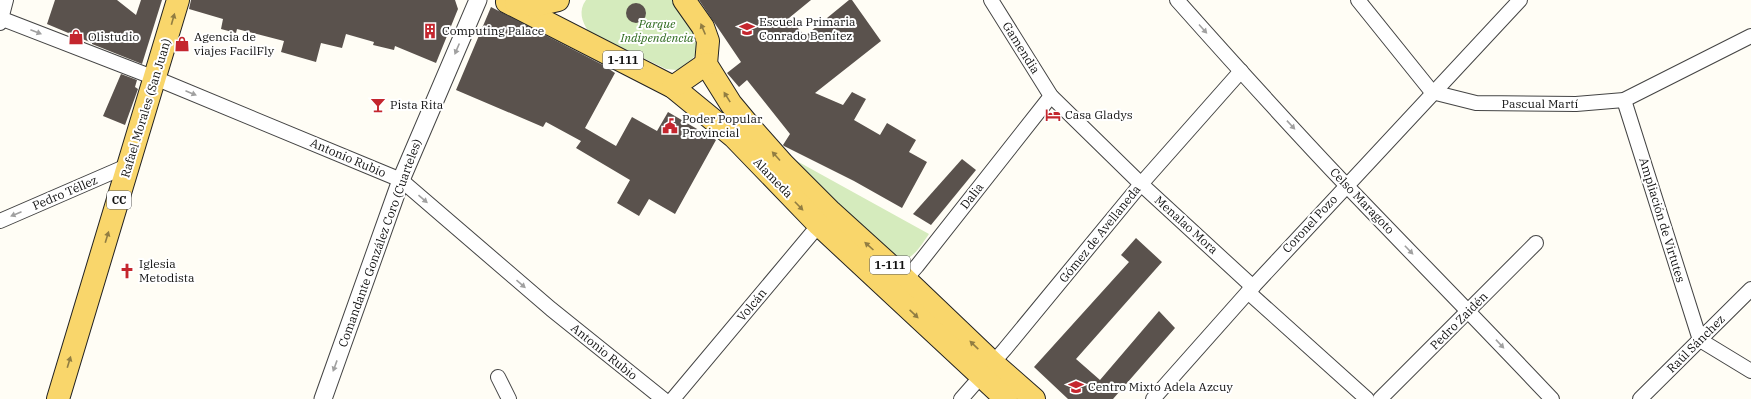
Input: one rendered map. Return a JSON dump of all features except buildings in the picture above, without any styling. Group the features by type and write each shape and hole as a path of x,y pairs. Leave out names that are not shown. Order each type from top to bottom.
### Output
{"main road":[{"name":"Rafael Morales (San Juan)","path":"58,399 178,0"},
{"name":"1-111","path":"504,1 537,5 558,0"},
{"path":"566,0 564,14 572,34"},
{"path":"674,87 706,64 708,41 703,27 684,0"},
{"name":"Alameda","path":"504,1 572,34 674,87 734,137 825,219 899,286 986,369 1034,399"},
{"name":"Alameda","path":"706,64 732,104 783,164 825,219"},
{"name":"Alameda","path":"986,369 1006,399"}],"street":[{"path":"0,20 6,0"},
{"name":"Comandante González Coro (Cuarteles)","path":"323,399 401,180 478,0"},
{"name":"Gamendia","path":"991,0 1051,96"},
{"name":"Celso Maragoto","path":"1178,0 1346,185 1469,311 1552,399"},
{"path":"1358,0 1432,92"},
{"name":"Coronel Pozo","path":"1153,399 1250,289 1432,92 1520,0"},
{"name":"Antonio Rubio","path":"0,20 155,78 401,180 551,309 663,399"},
{"name":"Pascual Martí","path":"1432,92 1476,103 1576,104 1624,100 1751,36"},
{"name":"Gómez de Avellaneda","path":"961,399 1141,184 1241,71"},
{"name":"Menalao Mora","path":"1051,96 1250,289 1367,399"},
{"name":"Dalia","path":"899,286 1051,96"},
{"name":"Ampliación de Virtutes","path":"1624,100 1700,340"},
{"name":"Pedro Téllez","path":"0,221 129,165"},
{"name":"Volcán","path":"674,399 825,219"},
{"name":"Pedro Zaidén","path":"1380,399 1536,243"},
{"name":"Raúl Sánchez","path":"1640,399 1751,288"},
{"path":"1700,340 1751,371"},
{"path":"498,377 509,399"}],"green space":[{"name":"Parque Indipendencia","path":"586,0 674,0 701,42 698,52 692,59 677,70 666,69 588,31 582,16 582,8"},
{"path":"795,160 929,234 918,250 910,257 893,263"}],"place":[{"name":"Escuela Primaria Conrado Benítez","path":"747,29"},
{"name":"Computing Palace","path":"430,31"},
{"name":"Olistudio","path":"76,37"},
{"name":"Agencia de viajes FacilFly","path":"182,44"},
{"name":"Pista Rita","path":"378,105"},
{"name":"Casa Gladys","path":"1053,115"},
{"name":"Poder Popular Provincial","path":"670,126"},
{"name":"Iglesia Metodista","path":"127,271"},
{"name":"Centro Mixto Adela Azcuy","path":"1076,387"}]}
